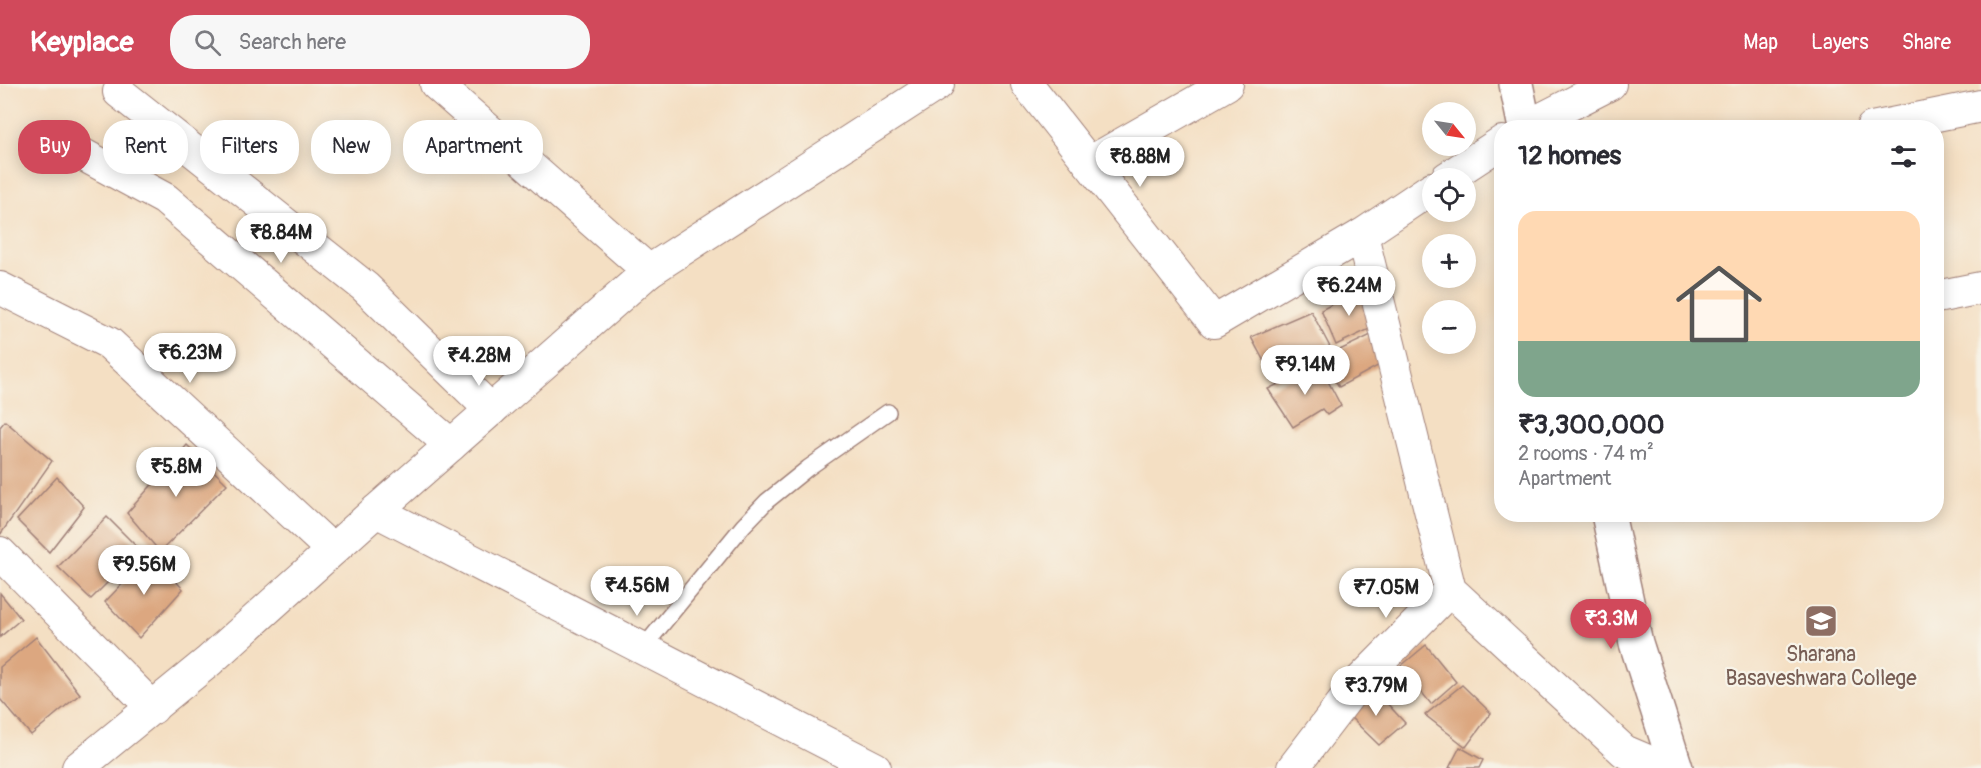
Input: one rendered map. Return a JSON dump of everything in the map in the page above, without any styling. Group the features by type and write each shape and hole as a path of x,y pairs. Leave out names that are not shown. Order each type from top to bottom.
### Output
{"street":[{"path":"436,84 650,272"},
{"path":"78,768 209,661 376,511 650,272 938,84"},
{"path":"1027,84 1214,322 1362,235 1422,195"},
{"path":"1089,163 1227,84"},
{"path":"1516,84 1523,120"},
{"path":"1538,120 1610,84"},
{"path":"118,92 364,287 491,410"},
{"path":"1912,120 1981,106"},
{"path":"1462,168 1494,147"},
{"path":"91,159 165,199 451,445"},
{"path":"1362,235 1450,590 1619,760 1664,768"},
{"path":"0,288 109,343 332,550"},
{"path":"1944,295 1981,288"},
{"path":"376,511 875,768"},
{"path":"1610,522 1636,643 1676,768"},
{"path":"0,553 153,708"},
{"path":"1293,768 1358,683 1450,590"}],"lane":[{"path":"643,648 743,526 767,501 808,468 888,412"}],"building":[{"path":"1362,289 1378,325 1336,345 1321,310"},
{"path":"1311,311 1330,347 1274,380 1251,337"},
{"path":"1377,332 1387,361 1339,387 1323,358"},
{"path":"1319,364 1341,406 1327,415 1322,409 1293,427 1268,389"},
{"path":"5,421 52,461 0,535 0,427"},
{"path":"187,445 227,484 160,552 127,513"},
{"path":"57,477 84,507 49,552 17,520"},
{"path":"107,517 140,550 91,599 58,567"},
{"path":"151,554 183,589 139,638 105,602"},
{"path":"0,593 21,619 0,637"},
{"path":"36,637 80,694 31,735 0,699 0,667"},
{"path":"1426,645 1456,682 1431,704 1401,666"},
{"path":"1462,685 1491,713 1466,747 1425,715"},
{"path":"1373,688 1405,723 1379,745 1346,713"},
{"path":"1460,747 1483,760 1479,768 1449,768"}],"place":[{"name":"Sharana Basaveshwara College","path":"1821,621"}]}
